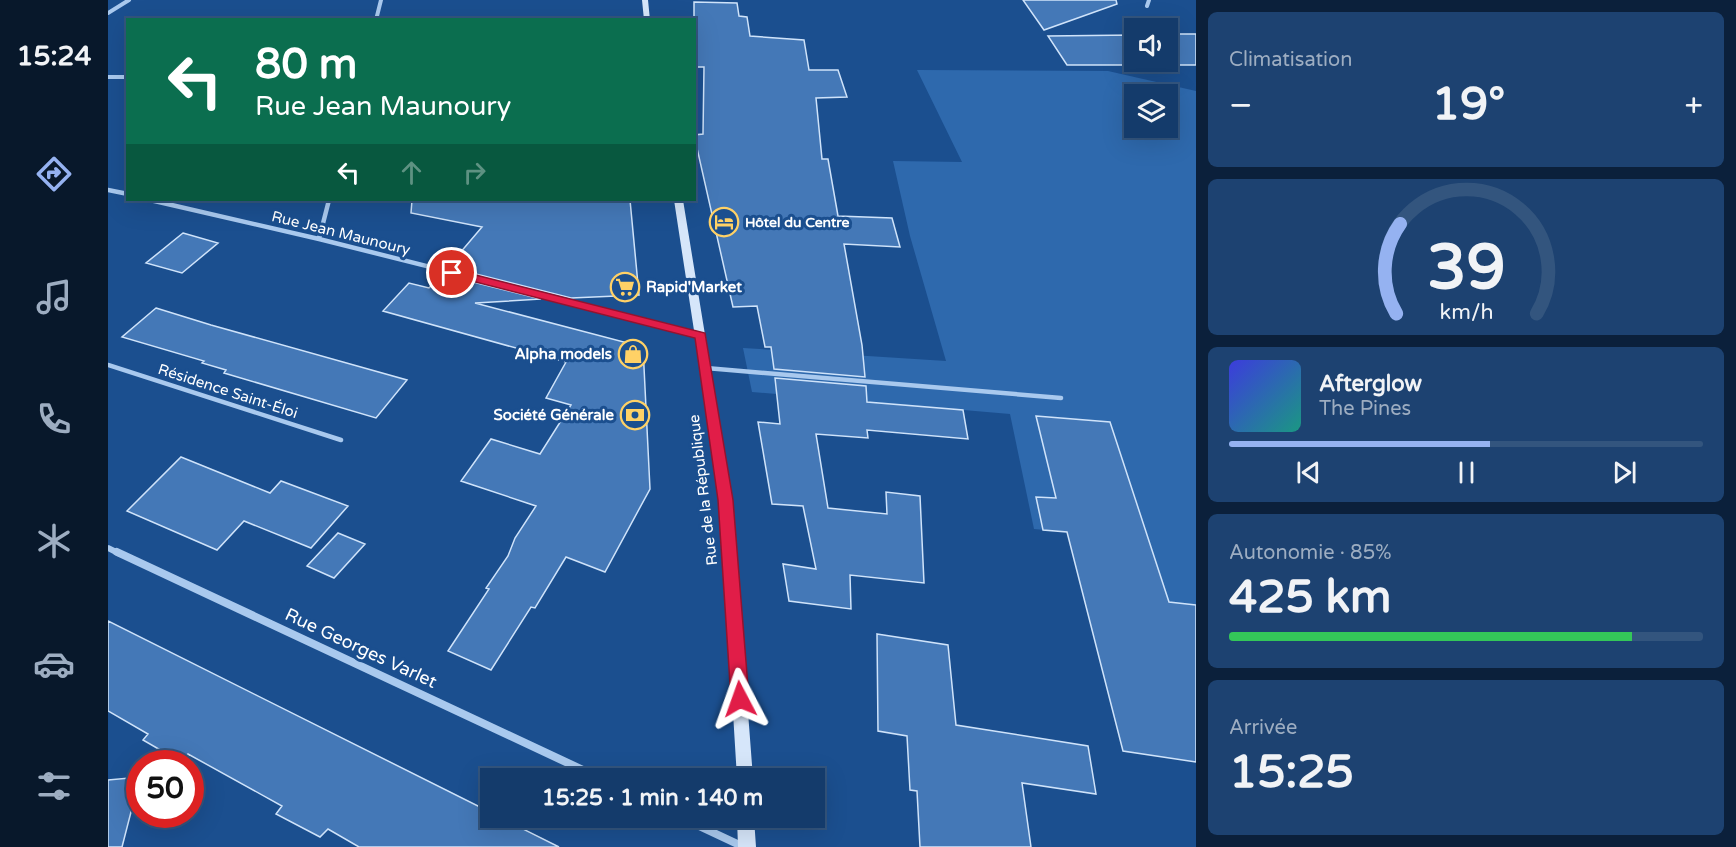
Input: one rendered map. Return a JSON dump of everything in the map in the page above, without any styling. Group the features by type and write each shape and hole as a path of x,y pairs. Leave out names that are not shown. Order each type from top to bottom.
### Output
{"main road":[{"path":"645,0 648,18"},
{"name":"Rue de la République","path":"678,201 726,500 743,768"},
{"path":"746,828 746,847"}],"street":[{"path":"108,13 129,0"},
{"path":"376,18 381,0"},
{"path":"1147,6 1149,0"},
{"path":"108,77 126,77"},
{"path":"108,190 126,194"},
{"name":"Rue Jean Maunoury","path":"154,201 319,239 701,336"},
{"path":"319,239 329,201"},
{"name":"Rue Georges Varlet","path":"108,548 579,768"},
{"path":"704,828 746,847"}],"lane":[{"name":"Résidence Saint-Éloi","path":"108,365 341,440"},
{"path":"706,368 1061,398"}],"shaded area":[{"path":"917,70 1108,71 1165,84 1124,84 1124,138 1178,138 1178,87 1196,91 1196,762 1067,532 1034,529 1010,414 752,392 743,348 946,361 910,236 893,161 962,162"}],"building":[{"path":"1023,0 1116,0 1117,4 1044,30"},
{"path":"694,2 737,3 739,16 747,17 750,36 804,40 809,70 838,70 847,97 816,98 822,159 828,159 838,216 892,218 900,247 844,244 862,345 865,377 774,369 771,347 765,347 757,306 733,307 696,144 696,135 703,134 704,67 696,67 696,18 694,18"},
{"path":"1178,34 1196,34 1196,65 1178,65"},
{"path":"1124,35 1124,65 1067,65 1048,36"},
{"path":"412,201 630,201 639,295 571,298 448,267 482,227 411,213"},
{"path":"183,233 218,243 182,273 146,263"},
{"path":"441,274 541,299 475,303 643,347 650,489 605,572 566,557 535,608 531,607 491,670 448,651 489,589 486,588 508,556 515,538 536,506 461,481 491,439 540,454 571,405 546,398 566,362 383,311 409,283 429,288"},
{"path":"156,308 407,380 376,418 224,373 226,370 202,363 204,361 122,337"},
{"path":"775,378 866,386 867,402 963,410 968,439 867,430 868,438 816,434 828,508 887,514 886,492 920,496 924,583 850,575 851,609 789,601 783,564 816,569 803,506 772,504 758,422 780,424"},
{"path":"1036,416 1110,422 1169,602 1196,605 1196,762 1123,751 1067,532 1043,530 1036,497 1056,498"},
{"path":"181,457 270,493 281,481 348,506 311,548 244,521 217,550 127,511"},
{"path":"338,533 365,544 334,578 307,566"},
{"path":"108,621 480,807 480,828 521,828 559,847 359,847 328,829 320,837 276,814 282,806 204,763 204,750 160,750 143,740 148,734 108,711"},
{"path":"877,634 948,645 956,725 1088,746 1096,794 1022,783 1031,847 920,847 917,791 910,790 907,736 878,731"},
{"path":"126,778 127,828 122,847 108,847 108,780"}],"place":[{"name":"Hôtel du Centre","path":"724,222"},
{"name":"Rapid'Market","path":"625,287"},
{"name":"Alpha models","path":"633,354"},
{"name":"Société Générale","path":"635,415"}],"route":[{"path":"452,273 701,336 726,500 740,699"}]}
